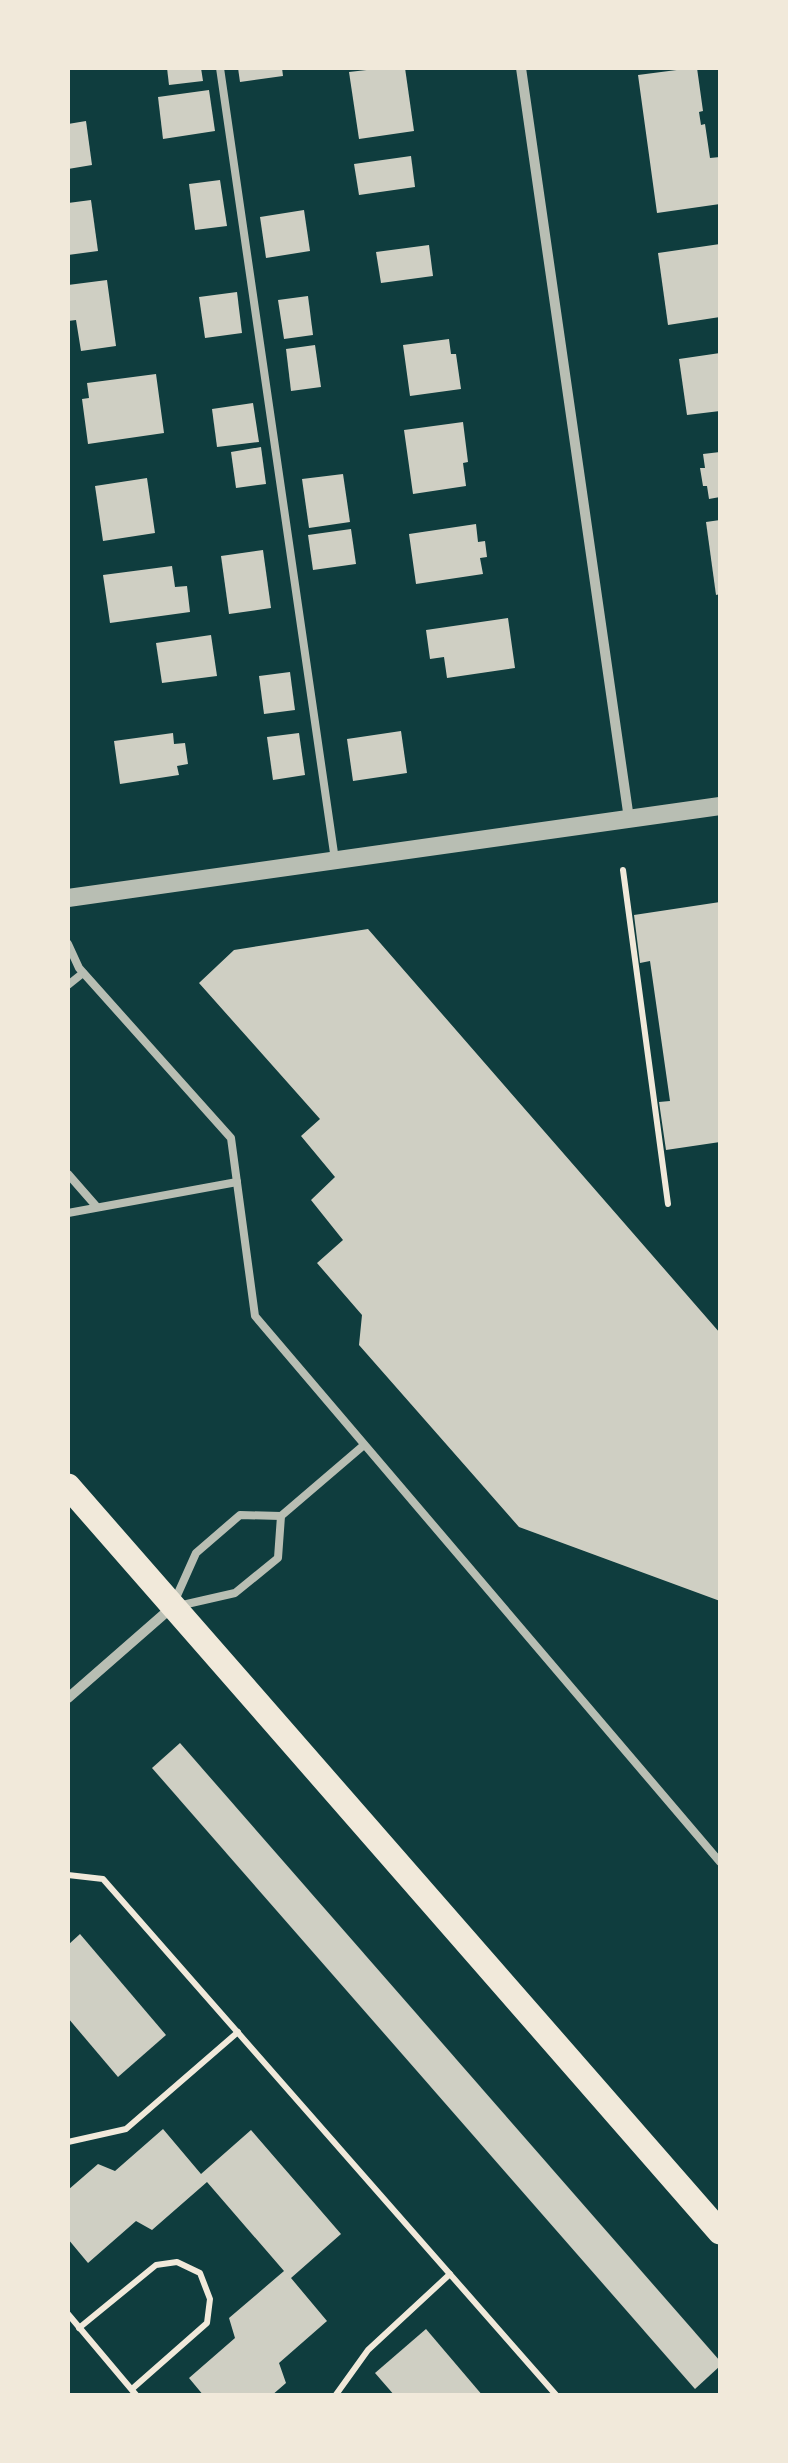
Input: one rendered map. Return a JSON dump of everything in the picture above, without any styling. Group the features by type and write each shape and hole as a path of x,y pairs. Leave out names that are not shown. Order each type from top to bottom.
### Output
{"main road":[{"path":"68,1486 720,2232"}],"street":[{"path":"521,68 629,820"},
{"path":"68,898 720,806"},
{"path":"68,1698 172,1608"}],"lane":[{"path":"220,68 335,860"},
{"path":"68,944 84,973 231,1138 256,1316 720,1862"},
{"path":"68,985 84,973"},
{"path":"68,1174 96,1206"},
{"path":"68,1213 237,1182"},
{"path":"172,1608 196,1553 240,1515 281,1516 364,1446"},
{"path":"172,1608 236,1593 278,1558 281,1516"}],"path":[{"path":"623,870 668,1204"},
{"path":"68,1875 103,1878 556,2396"},
{"path":"68,2142 126,2129 238,2032"},
{"path":"68,2314 79,2328 135,2392 207,2323 210,2299 200,2273 176,2262 156,2265 79,2328"},
{"path":"335,2396 368,2350 450,2274"}],"building":[{"path":"167,68 201,68 203,81 169,85"},
{"path":"238,68 282,68 283,76 240,82"},
{"path":"405,68 414,131 359,139 349,72"},
{"path":"697,68 701,125 705,124 710,158 720,157 720,204 657,213 638,75"},
{"path":"209,90 215,131 163,139 158,97"},
{"path":"86,121 92,165 68,169 68,124"},
{"path":"411,156 415,187 359,195 354,164"},
{"path":"220,180 227,226 195,230 189,184"},
{"path":"91,200 98,251 68,255 68,203"},
{"path":"304,210 310,251 266,258 260,217"},
{"path":"720,244 720,317 668,325 658,253"},
{"path":"429,245 433,276 381,283 376,252"},
{"path":"107,280 116,346 81,351 76,320 68,321 68,285"},
{"path":"237,292 242,333 205,338 199,297"},
{"path":"308,296 313,335 284,339 278,300"},
{"path":"449,339 451,354 456,354 461,389 410,396 403,345"},
{"path":"315,345 321,387 291,391 286,349"},
{"path":"720,353 720,411 687,415 679,359"},
{"path":"156,374 164,433 88,444 82,399 89,398 87,383"},
{"path":"253,403 259,442 217,447 212,409"},
{"path":"463,422 468,462 463,463 466,486 413,494 404,430"},
{"path":"261,447 266,484 236,488 231,452"},
{"path":"720,452 720,497 709,499 700,468 705,468 703,454"},
{"path":"343,474 350,522 309,528 302,479"},
{"path":"147,478 155,533 103,541 95,486"},
{"path":"720,520 720,594 716,595 706,522"},
{"path":"476,524 478,542 485,541 487,557 480,558 483,574 416,584 409,534"},
{"path":"351,529 356,564 313,570 308,535"},
{"path":"263,550 271,608 229,614 221,556"},
{"path":"172,566 175,587 187,586 190,612 110,623 103,575"},
{"path":"508,618 515,668 447,678 444,657 430,659 426,630"},
{"path":"211,635 217,676 162,683 156,643"},
{"path":"290,672 295,710 264,714 259,676"},
{"path":"401,731 407,773 353,781 347,739"},
{"path":"173,733 174,744 185,743 188,764 177,766 179,775 120,784 114,741"},
{"path":"299,733 305,775 273,780 267,737"},
{"path":"720,902 720,1142 666,1150 659,1102 670,1101 650,961 640,963 634,915"},
{"path":"368,929 720,1333 720,1601 519,1527 359,1345 362,1315 317,1263 343,1240 311,1200 335,1177 301,1136 320,1119 199,983 234,950"},
{"path":"180,1743 720,2361 720,2366 695,2389 152,1768"},
{"path":"80,1934 166,2035 118,2077 68,2018 68,1945"},
{"path":"163,2129 201,2174 251,2130 341,2234 291,2278 327,2321 279,2363 286,2383 271,2396 204,2396 189,2378 235,2338 229,2318 284,2271 207,2182 152,2230 136,2221 88,2263 68,2239 68,2190 98,2164 115,2171"},
{"path":"426,2329 483,2396 395,2396 375,2373"}]}
